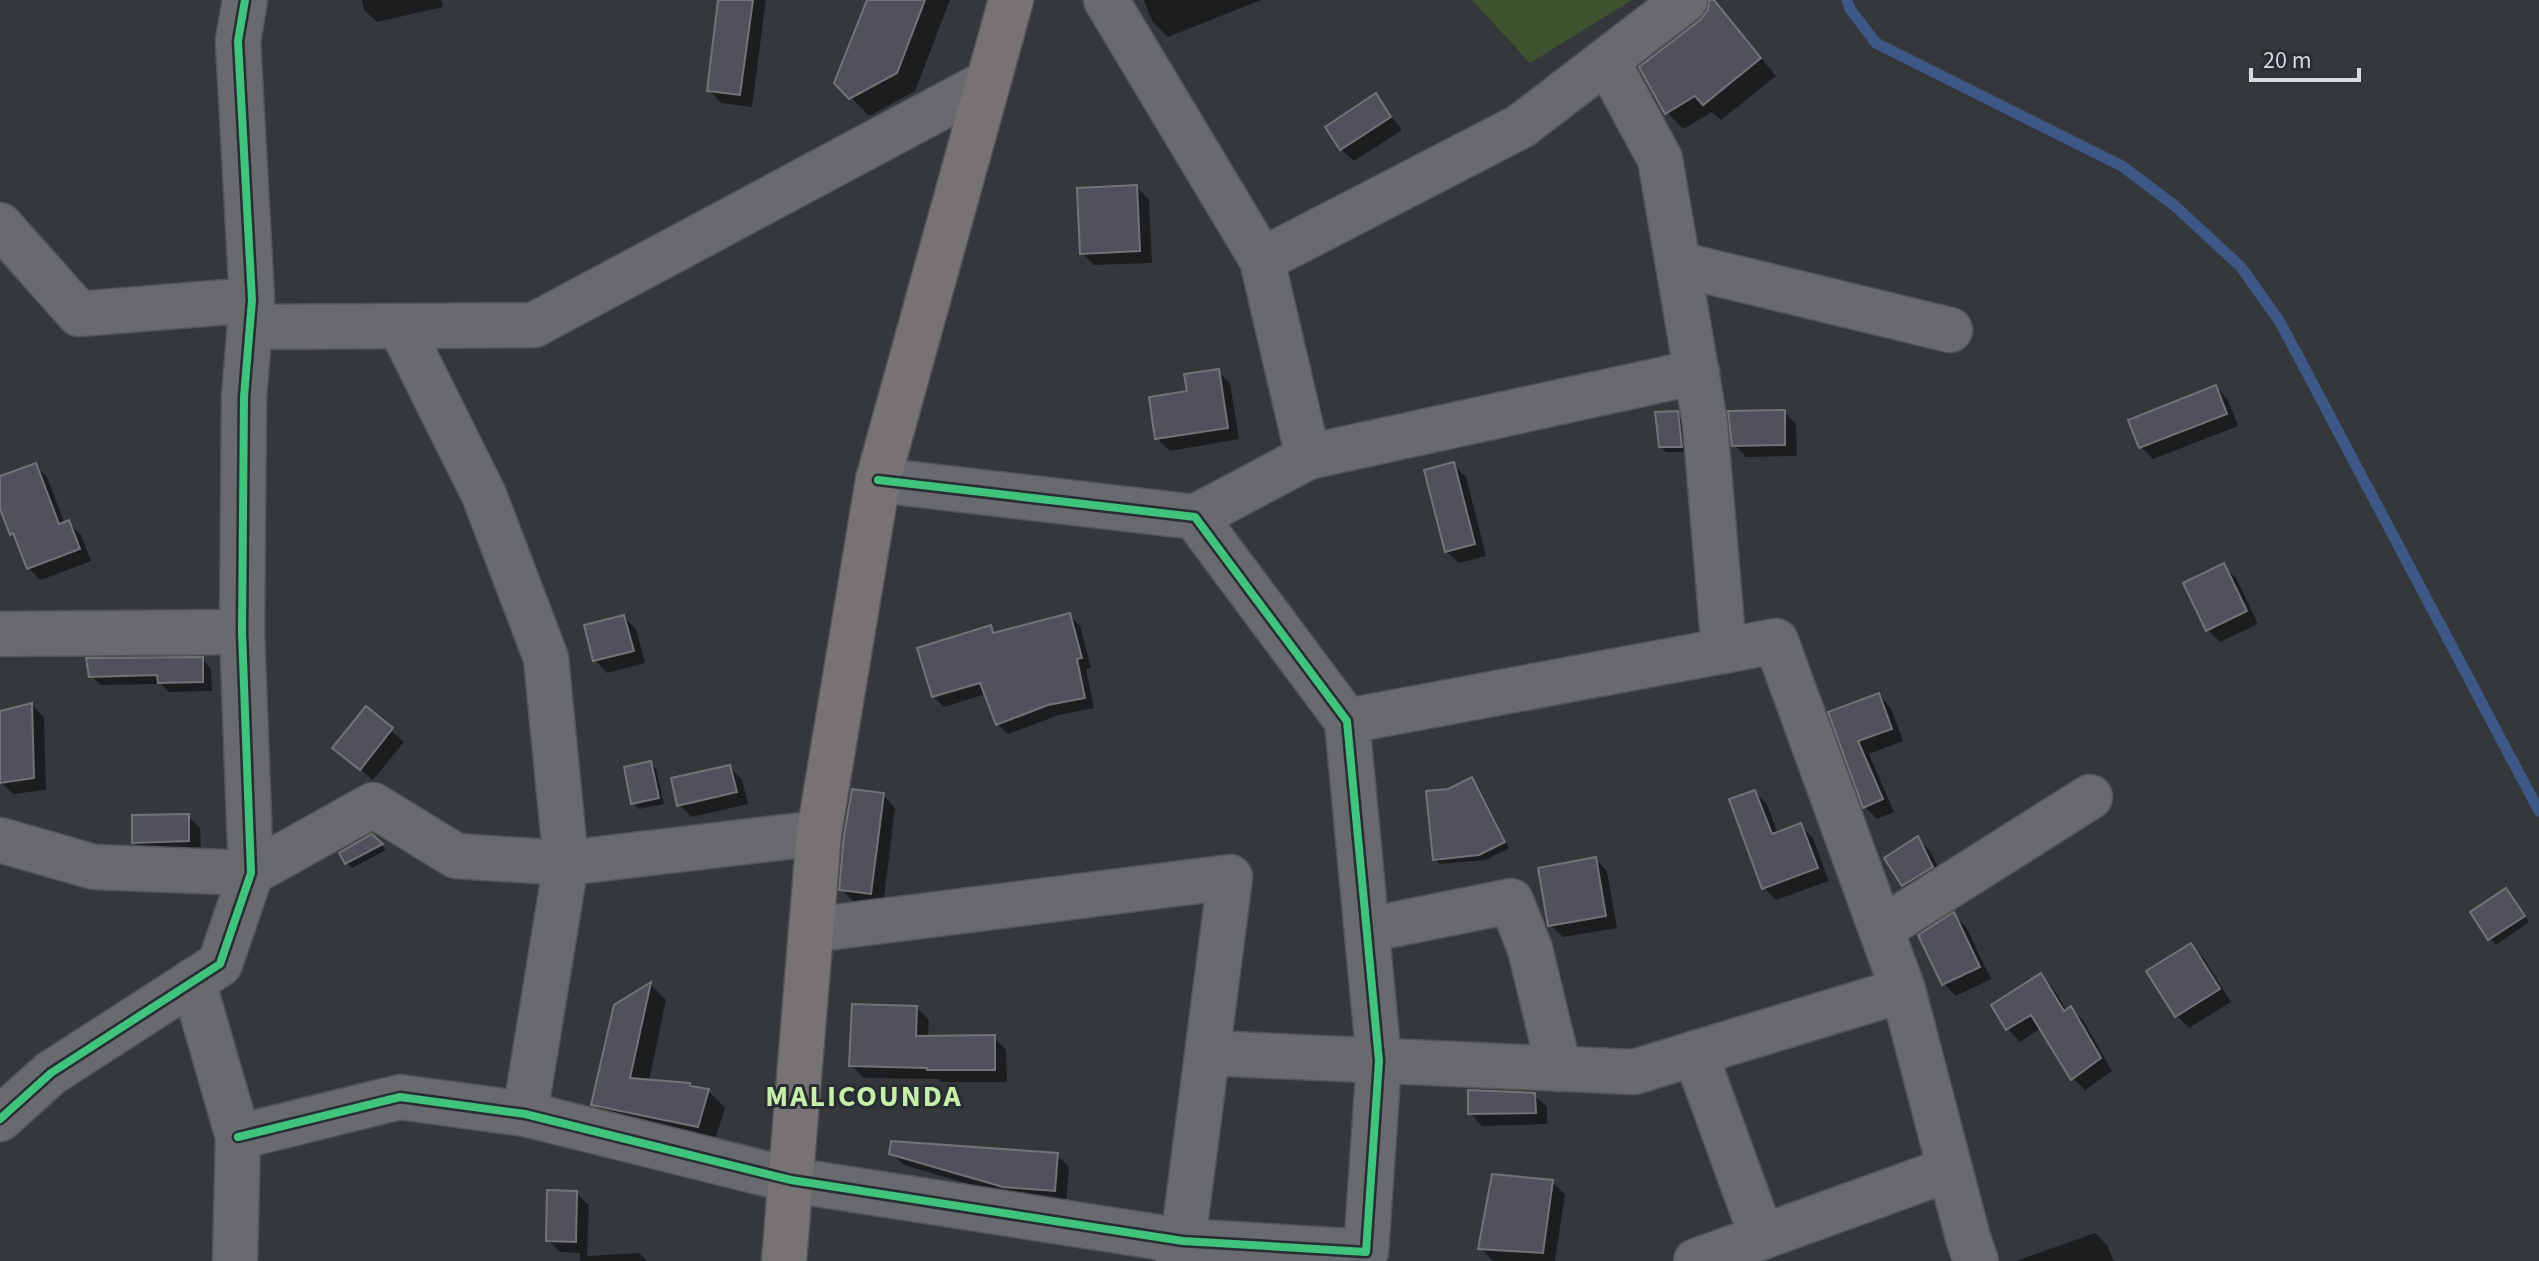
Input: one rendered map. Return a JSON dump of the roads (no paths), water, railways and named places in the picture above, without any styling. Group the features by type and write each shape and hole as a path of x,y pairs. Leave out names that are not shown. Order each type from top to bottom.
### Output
{"main road":[{"path":"784,1261 819,833 878,480 1011,0"}],"street":[{"path":"0,1119 51,1073 220,964 251,873 242,632 244,397 251,314 238,41 245,0"},
{"path":"1106,0 1262,260 1308,457"},
{"path":"1262,260 1521,126 1685,0"},
{"path":"1607,61 1660,159 1705,423 1724,651"},
{"path":"0,225 79,314 251,314 400,326 534,325 988,82"},
{"path":"1678,264 1950,330"},
{"path":"400,326 484,495 546,658 566,863 525,1114"},
{"path":"878,480 1195,517 1308,457 1697,372"},
{"path":"238,1137 400,1097 525,1114 791,1180 1180,1251 1366,1252 1379,1061 1347,721 1195,517"},
{"path":"0,634 242,632"},
{"path":"1347,721 1776,641 1903,990 1976,1261"},
{"path":"1881,929 2090,797"},
{"path":"0,840 94,867 251,873 373,805 456,856 566,863 819,833"},
{"path":"811,930 1230,877 1180,1251"},
{"path":"1367,930 1511,901 1530,949 1559,1069"},
{"path":"193,981 238,1137 235,1261"},
{"path":"1208,1053 1634,1072 1903,990"},
{"path":"1695,1053 1762,1237"},
{"path":"1696,1261 1950,1169"}],"waterway":[{"path":"1847,0 1850,9 1876,43 2122,166 2175,206 2241,267 2280,322 2539,811"}],"district":[{"name":"MALICOUNDA","path":"864,1096"}]}
